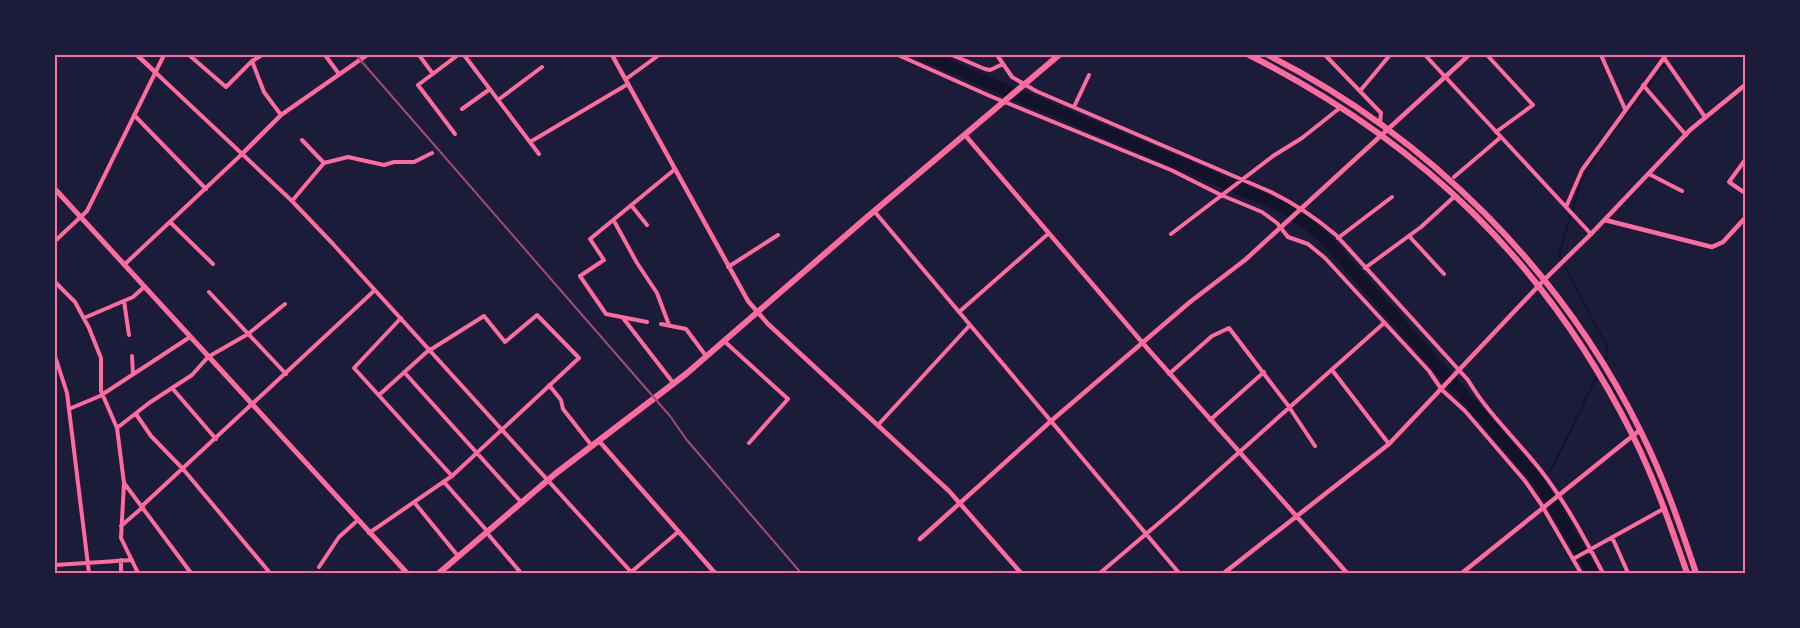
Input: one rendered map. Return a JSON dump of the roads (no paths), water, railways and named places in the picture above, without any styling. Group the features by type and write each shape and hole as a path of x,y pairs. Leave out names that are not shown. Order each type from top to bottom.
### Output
{"highway":[{"path":"439,573 549,480 674,384 874,211 1059,55"},
{"path":"1249,55 1383,134 1417,161 1455,196 1541,283 1601,359 1640,430 1671,500 1696,573"},
{"path":"1268,55 1320,82 1380,122 1462,189 1506,234 1541,283 1602,376 1633,436 1665,508 1687,573"}],"main road":[{"path":"55,189 407,573"}],"street":[{"path":"138,55 292,201 549,480 631,573 678,532"},
{"path":"55,242 88,211 164,55"},
{"path":"189,55 226,87 252,61 262,55"},
{"path":"325,55 339,74"},
{"path":"124,265 206,189 281,115 367,55"},
{"path":"419,55 433,74"},
{"path":"455,134 418,85 458,55"},
{"path":"464,55 538,154"},
{"path":"612,55 748,301 757,312 960,502 1019,571 1013,573"},
{"path":"530,142 627,81 659,55"},
{"path":"898,55 1171,170 1262,212 1288,237 1316,249 1465,411 1525,481 1544,507 1581,573"},
{"path":"952,55 990,70 1003,64"},
{"path":"997,55 1012,77 1023,85 1242,180 1302,210 1338,238 1542,471 1603,573"},
{"path":"1326,55 1381,113 1380,122"},
{"path":"1360,91 1390,55"},
{"path":"1425,55 1592,234"},
{"path":"920,539 1051,421 1208,287 1245,260 1302,210 1469,55"},
{"path":"1486,55 1533,105 1496,132"},
{"path":"1601,55 1625,109"},
{"path":"1567,208 1582,170 1625,109 1645,87 1665,59 1705,117"},
{"path":"252,61 264,92 281,115"},
{"path":"498,100 542,68"},
{"path":"1074,107 1089,75"},
{"path":"1224,573 1390,444 1541,283 1592,234 1686,135 1745,85"},
{"path":"1645,87 1686,135"},
{"path":"462,109 490,89"},
{"path":"1171,234 1273,156 1302,138 1340,107"},
{"path":"134,115 206,189"},
{"path":"965,135 1142,344 1346,573"},
{"path":"1454,177 1501,136"},
{"path":"302,140 324,163"},
{"path":"292,201 324,163 348,157 384,165 394,162 414,162 432,153"},
{"path":"1745,160 1729,182 1745,193"},
{"path":"647,322 606,314 580,276 604,260 590,239 674,170"},
{"path":"1649,174 1682,191"},
{"path":"1365,268 1410,236 1455,196"},
{"path":"1338,238 1392,197"},
{"path":"631,205 647,225"},
{"path":"874,211 1179,573"},
{"path":"1605,220 1712,247 1724,242 1745,218"},
{"path":"614,221 637,263 655,290 669,325"},
{"path":"170,222 213,264"},
{"path":"959,312 1049,233"},
{"path":"728,267 778,235"},
{"path":"1410,236 1444,274"},
{"path":"55,282 75,302 101,358 103,395 116,428 124,483 121,538 138,573"},
{"path":"84,318 133,297 144,287"},
{"path":"121,526 375,290"},
{"path":"208,292 286,374"},
{"path":"124,301 129,335"},
{"path":"116,428 201,368 208,357 248,334 284,304"},
{"path":"369,533 452,476 579,358 537,315 505,342 484,316 430,350 379,395"},
{"path":"401,318 354,368 452,476"},
{"path":"623,318 674,384"},
{"path":"1100,573 1147,534 1384,323"},
{"path":"661,324 686,329 706,356"},
{"path":"878,426 970,325"},
{"path":"1169,374 1212,336 1229,328 1264,372 1315,446"},
{"path":"69,409 103,395 190,337"},
{"path":"724,341 788,399 749,443"},
{"path":"55,356 64,383 69,409 89,573"},
{"path":"132,356 133,374"},
{"path":"1332,370 1390,444"},
{"path":"404,372 522,502"},
{"path":"1210,420 1264,372"},
{"path":"549,385 561,400 563,409 592,446"},
{"path":"172,388 216,439"},
{"path":"136,414 151,436 183,469 270,573"},
{"path":"1465,572 1640,430"},
{"path":"599,441 715,573"},
{"path":"444,482 521,573"},
{"path":"124,483 143,506 191,573"},
{"path":"414,502 458,556"},
{"path":"1574,558 1665,508"},
{"path":"318,567 340,537 358,520"},
{"path":"1612,537 1628,573"},
{"path":"121,560 121,573"},
{"path":"55,566 132,560"}],"waterway":[{"path":"923,55 1285,208 1321,234 1538,480 1593,573"},
{"path":"1604,362 1608,354 1607,347 1559,255 1580,184 1593,160 1671,55"},
{"path":"1538,480 1549,472 1554,464 1597,376"}],"railway":[{"path":"356,55 670,416 686,439 801,573"}]}
